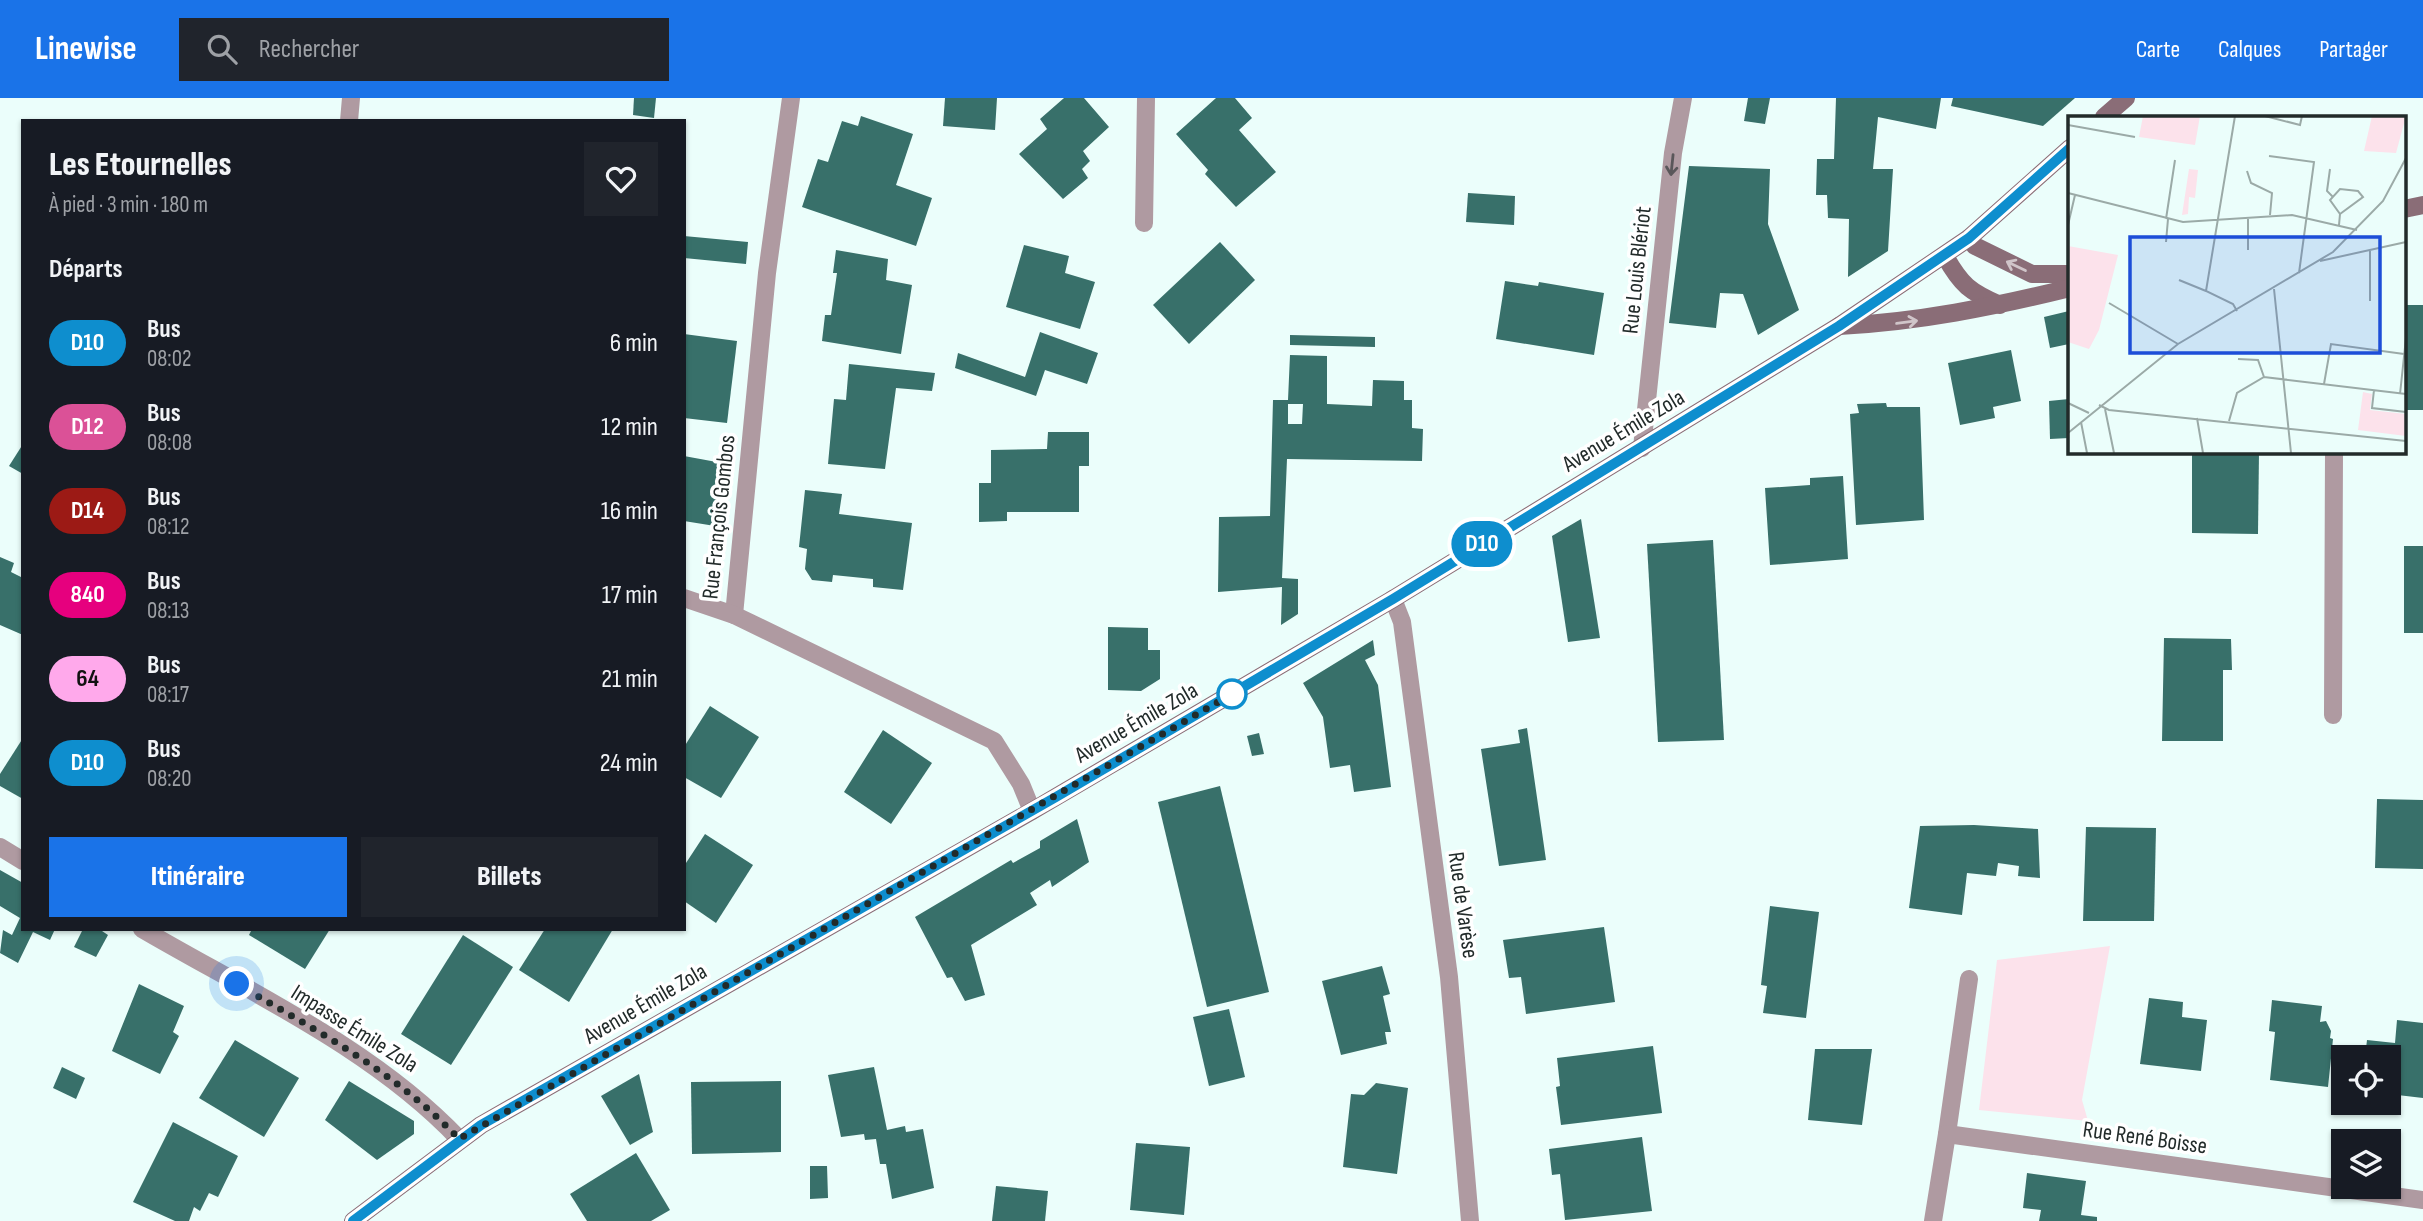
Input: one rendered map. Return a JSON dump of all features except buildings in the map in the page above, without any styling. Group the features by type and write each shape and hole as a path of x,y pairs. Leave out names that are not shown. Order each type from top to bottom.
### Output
{"main road":[{"path":"2105,116 2126,98"},
{"name":"Avenue Émile Zola","path":"352,1221 459,1139 1032,811 1393,599 1839,326 1969,238 2068,150"},
{"path":"1969,238 1975,246 2032,274 2068,274"},
{"path":"1945,256 1957,277 1971,292 2000,305"},
{"path":"1839,326 1905,323 2068,288"}],"street":[{"path":"349,119 351,98"},
{"name":"Rue François Gombos","path":"791,98 767,273 734,615 994,741 1020,784 1032,811"},
{"path":"1144,223 1146,98"},
{"name":"Rue Louis Blériot","path":"1642,448 1673,153 1683,98"},
{"path":"2333,715 2334,453"},
{"path":"686,599 734,615"},
{"name":"Rue de Varèse","path":"1393,599 1402,622 1449,977 1471,1221"},
{"path":"0,848 21,860"},
{"name":"Impasse Émile Zola","path":"145,931 332,1039 410,1092 459,1139"},
{"path":"1933,1221 1969,979"},
{"name":"Rue René Boisse","path":"1947,1134 2423,1200"}],"shaded area":[{"path":"2110,946 2082,1100 2088,1121 1979,1110 1997,960"}],"bus line":[{"name":"D10","path":"353,1221 481,1125 1056,797 1393,599 1839,326 1969,238 2068,150"}],"route":[{"path":"237,984 332,1039 410,1092 459,1139 1232,694"}]}
